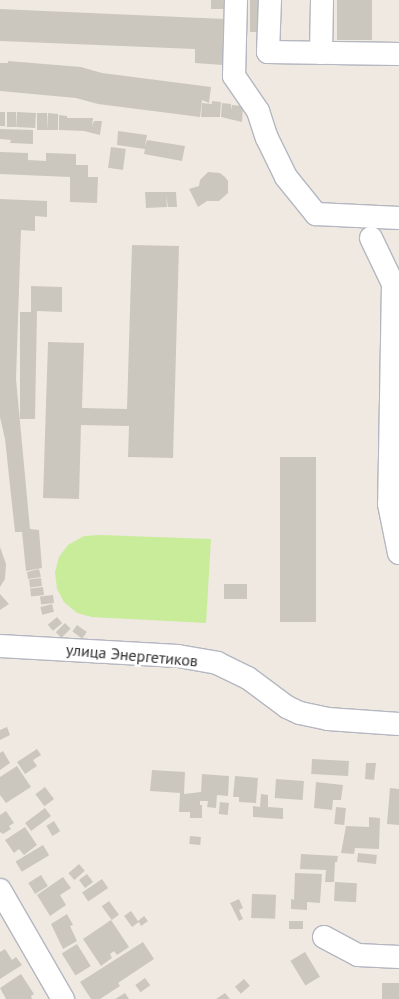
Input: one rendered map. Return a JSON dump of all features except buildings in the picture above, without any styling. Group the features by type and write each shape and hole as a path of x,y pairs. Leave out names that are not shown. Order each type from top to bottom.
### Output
{"street":[{"path":"236,0 234,76 258,111 267,138 286,177 316,214 399,218"},
{"path":"270,0 268,52 399,54"},
{"path":"320,53 322,0"},
{"path":"371,238 393,284 389,504 399,553"},
{"name":"улица Энергетиков","path":"0,646 178,656 217,663 248,678 286,707 300,712 328,719 399,724"},
{"path":"0,890 63,999"},
{"path":"324,937 358,955 399,957"}],"green space":[{"path":"84,536 211,539 206,623 92,617 77,613 64,602 57,589 55,572 59,557 68,545"}]}
